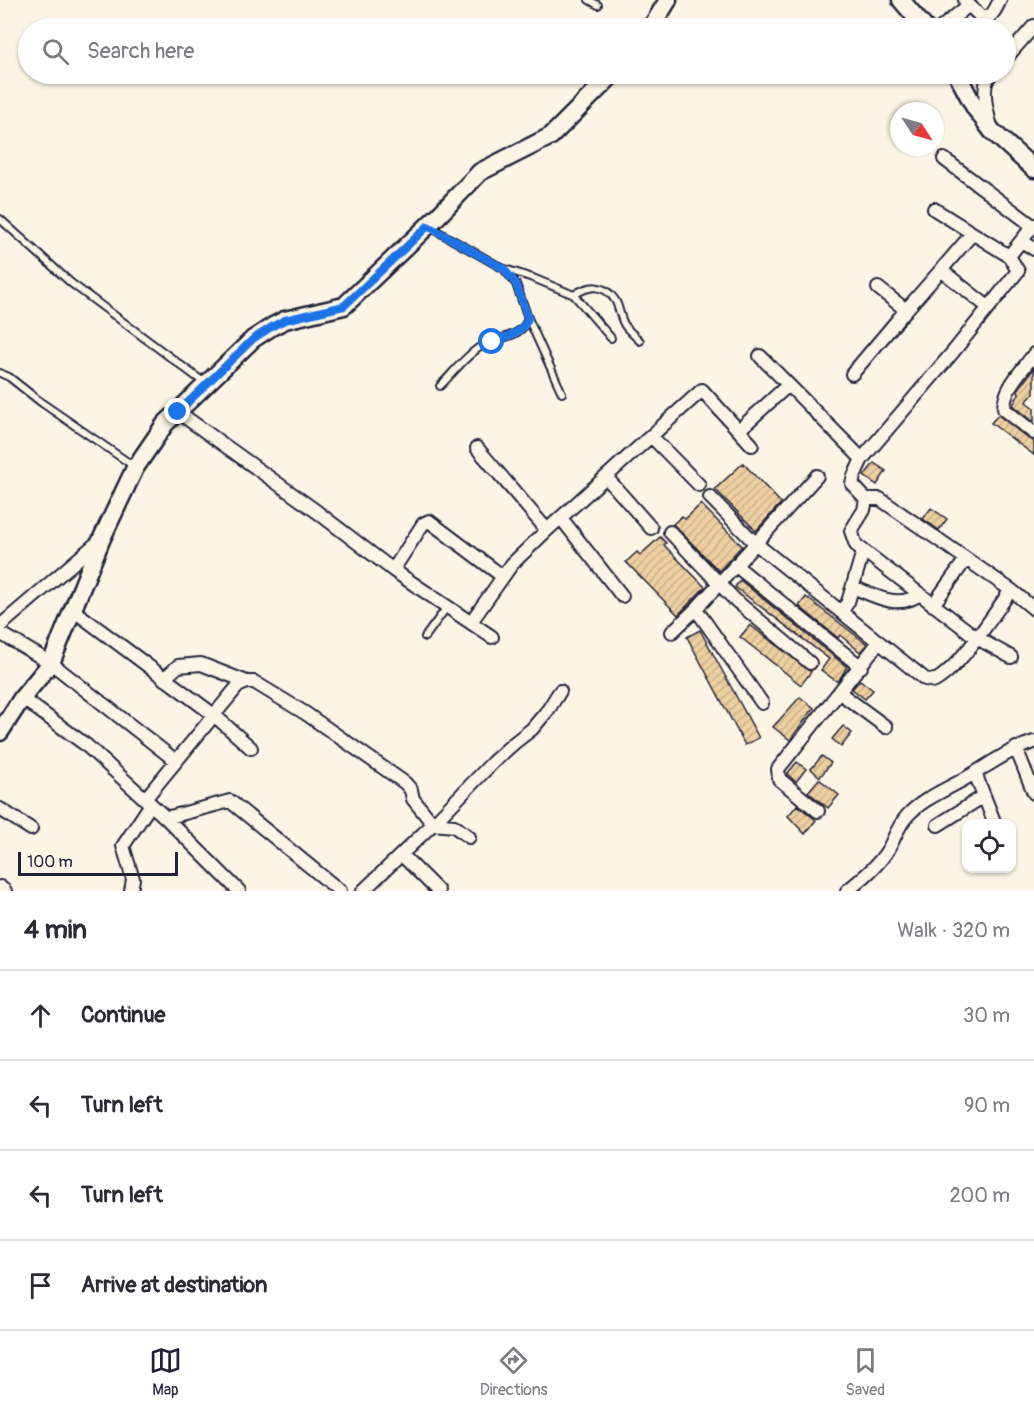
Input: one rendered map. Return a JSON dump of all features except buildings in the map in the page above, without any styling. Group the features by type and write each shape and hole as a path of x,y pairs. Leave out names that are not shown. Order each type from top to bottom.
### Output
{"street":[{"path":"657,18 668,0"},
{"path":"901,0 916,18"},
{"path":"988,18 1000,0"},
{"path":"951,18 967,2 982,18"},
{"path":"1016,46 1034,26"},
{"path":"0,732 22,698 51,663 102,538 135,468 165,424 253,339 285,320 344,306 428,226 480,172 551,136 603,84"},
{"path":"963,84 992,131 1034,169"},
{"path":"981,111 987,84"},
{"path":"945,159 1034,225 1009,256"},
{"path":"934,209 1009,256 1018,271 862,459 852,484 866,499 880,499 1011,590 1034,609"},
{"path":"852,374 972,234"},
{"path":"1022,241 1034,249"},
{"path":"941,270 988,307"},
{"path":"878,288 906,310"},
{"path":"1034,354 1004,399 1004,409 1034,433"},
{"path":"760,356 787,386 862,459"},
{"path":"739,430 787,386"},
{"path":"471,622 502,576 520,555 702,390 752,445"},
{"path":"178,412 316,511 393,570 492,637"},
{"path":"651,436 699,484"},
{"path":"477,448 547,530"},
{"path":"672,632 696,609 817,476"},
{"path":"606,477 651,528"},
{"path":"710,497 755,543 926,679 935,681 944,676 977,638 1011,590"},
{"path":"866,499 864,510 851,531 853,540 863,551 977,638 1011,657"},
{"path":"561,518 622,596"},
{"path":"393,570 423,524 429,521 502,576"},
{"path":"670,532 719,583 810,663"},
{"path":"0,626 102,538"},
{"path":"841,612 848,602 863,551"},
{"path":"933,605 966,559"},
{"path":"735,566 861,667"},
{"path":"853,587 893,602 909,600 920,594"},
{"path":"696,609 762,703"},
{"path":"73,610 214,715 251,748"},
{"path":"0,633 51,663 176,761"},
{"path":"818,811 779,779 778,769 879,642"},
{"path":"164,679 178,666 201,664 247,682 254,682 305,713 405,783 411,790 413,799 433,824 454,826 469,837"},
{"path":"131,891 132,879 123,846 148,802 176,761 238,686 247,682"},
{"path":"364,891 493,762 532,729 560,691"},
{"path":"840,693 885,727"},
{"path":"22,698 86,745 166,818 239,891"},
{"path":"846,891 875,866 888,849 899,825 909,813 936,794 1016,748 1034,742"},
{"path":"1016,748 1034,793"},
{"path":"975,773 993,819"},
{"path":"938,825 984,796"},
{"path":"166,818 230,801 340,891"},
{"path":"0,809 32,829"},
{"path":"402,855 438,891"},
{"path":"0,887 5,891"}],"lane":[{"path":"589,0 598,5"},
{"path":"0,219 88,297 206,384"},
{"path":"428,226 504,269 574,295 611,338"},
{"path":"504,269 516,284 528,318 562,393"},
{"path":"574,295 584,288 598,286 606,290 615,300 626,327 640,341"},
{"path":"440,386 476,350 517,332 528,318"},
{"path":"0,373 9,377 135,468"},
{"path":"425,637 447,607"}],"route":[{"path":"178,412 253,339 273,326 285,320 344,306 428,226 504,269 516,284 528,318 526,323 517,332 492,342"}]}
